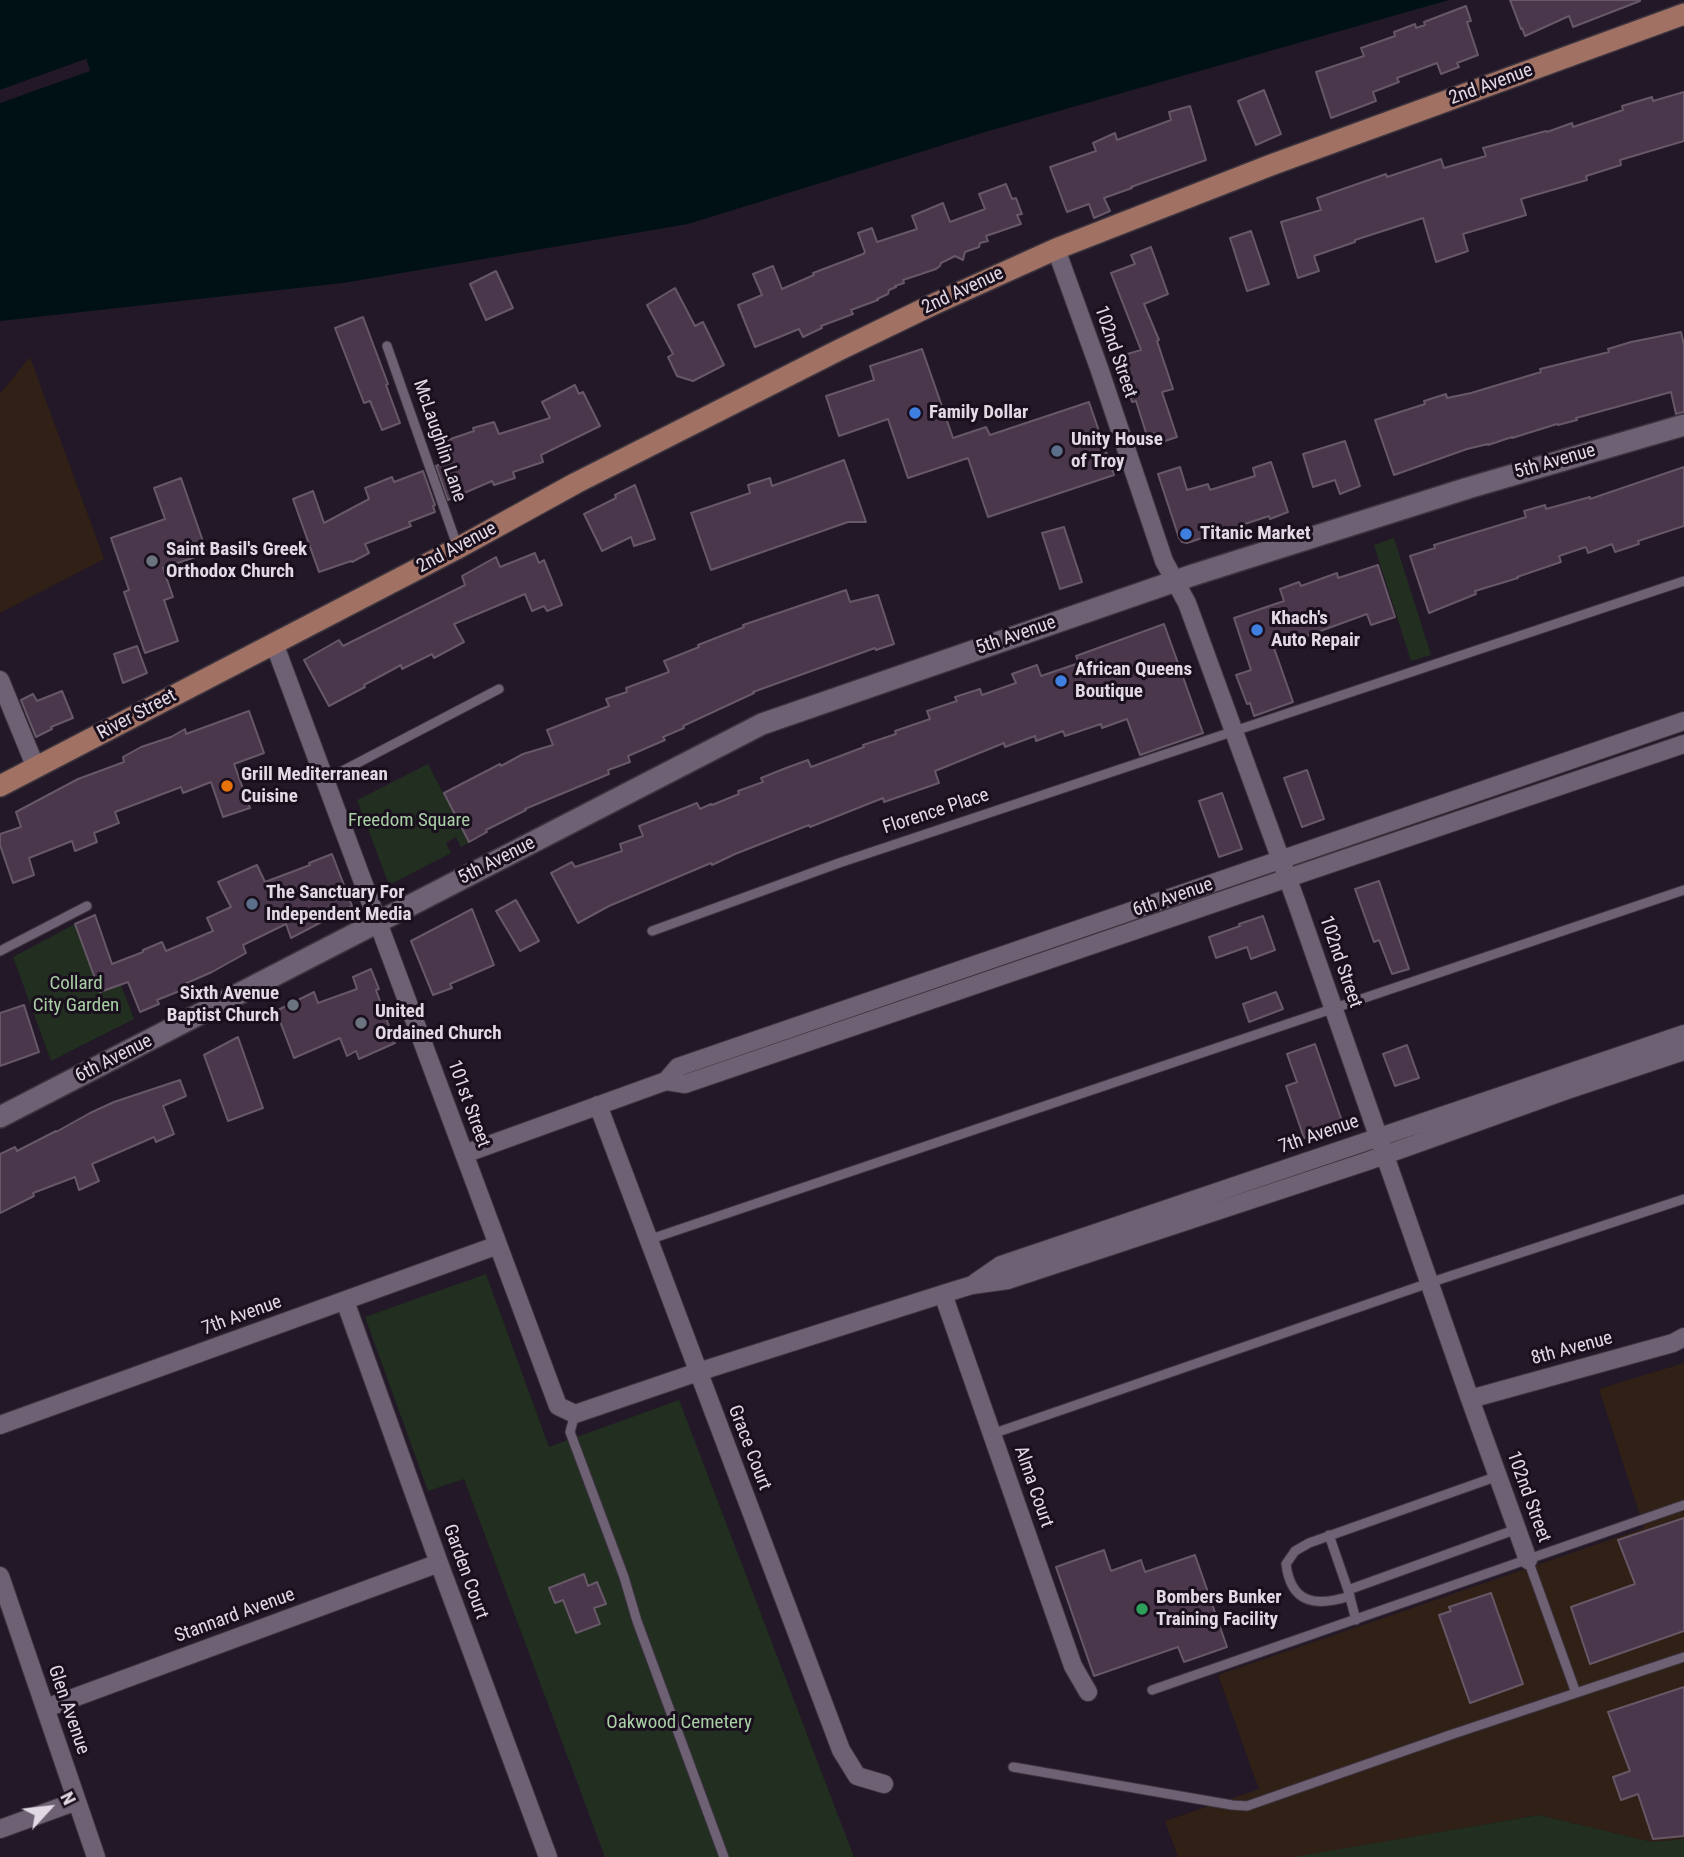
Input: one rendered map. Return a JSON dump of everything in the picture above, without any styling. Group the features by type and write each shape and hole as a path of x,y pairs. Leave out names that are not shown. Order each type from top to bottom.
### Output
{"main road":[{"name":"2nd Avenue","path":"274,643 458,548 576,483 827,356 1056,249 1271,165 1684,14"},
{"name":"River Street","path":"0,786 274,643"}],"street":[{"name":"102nd Street","path":"1056,249 1164,561 1187,603 1288,878 1528,1560"},
{"name":"5th Avenue","path":"378,923 762,724 1175,581 1468,488 1684,425"},
{"name":"101st Street","path":"274,643 558,1406 575,1414"},
{"path":"0,680 36,768"},
{"name":"6th Avenue","path":"666,1081 678,1067 1684,721"},
{"name":"6th Avenue","path":"464,1154 666,1081 685,1084 1684,744"},
{"name":"6th Avenue","path":"0,1117 378,923"},
{"name":"7th Avenue","path":"575,1414 972,1284 1008,1280 1385,1155 1684,1034"},
{"name":"7th Avenue","path":"972,1284 1001,1265 1379,1137 1583,1077 1684,1051"},
{"name":"Grace Court","path":"598,1105 841,1750 858,1776 884,1784"},
{"name":"7th Avenue","path":"0,1425 498,1245"},
{"name":"Alma Court","path":"943,1294 1073,1667 1088,1692"},
{"name":"Garden Court","path":"345,1301 548,1857"},
{"name":"8th Avenue","path":"1470,1399 1673,1343 1684,1336"},
{"name":"Stannard Avenue","path":"46,1709 439,1563"},
{"name":"Glen Avenue","path":"0,1576 96,1857"},
{"path":"0,1829 77,1801"}],"lane":[{"name":"McLaughlin Lane","path":"387,346 458,548"},
{"name":"Florence Place","path":"652,931 839,863 1684,581"},
{"path":"325,780 499,689"},
{"path":"1563,763 1570,782"},
{"path":"648,1240 1684,890"},
{"path":"0,951 88,906"},
{"path":"992,1434 1429,1283 1684,1199"},
{"path":"575,1414 570,1432 724,1857"},
{"path":"1498,1476 1309,1542 1295,1551 1286,1564 1288,1580 1295,1592 1308,1600 1335,1601 1349,1593 1517,1530"},
{"path":"1152,1690 1684,1505"},
{"path":"1329,1535 1356,1620"},
{"name":"102nd Street","path":"1528,1560 1576,1693"},
{"path":"1013,1767 1247,1806 1684,1657"}],"shaded area":[{"path":"0,0 1449,0 985,132 688,224 343,283 0,321 0,103 90,70 86,59 0,90"},
{"path":"30,357 104,559 0,613 0,394"},
{"path":"1684,1363 1684,1839 1652,1842 1539,1815 1301,1857 1178,1857 1165,1821 1259,1789 1218,1675 1644,1528 1599,1389"}],"green space":[{"path":"1394,538 1431,655 1411,661 1374,545"},
{"name":"Freedom Square","path":"428,764 469,843 461,847 456,837 446,843 451,853 389,885 357,800"},
{"name":"Collard City Garden","path":"75,924 84,945 104,940 134,1019 51,1061 13,957"},
{"name":"Oakwood Cemetery","path":"486,1274 549,1447 679,1400 854,1857 605,1857 464,1479 428,1491 365,1317"},
{"path":"1539,1815 1652,1842 1684,1839 1684,1857 1294,1857"}],"pier":[{"path":"86,59 90,71 0,103 0,99 86,68 84,63 0,93 0,90"}],"building":[{"path":"1510,0 1640,1 1573,27 1569,16 1525,36"},
{"path":"1466,6 1471,21 1467,22 1478,55 1457,63 1459,67 1441,74 1437,63 1397,78 1399,82 1373,92 1376,101 1331,118 1316,72 1364,56 1361,48 1395,36 1394,32 1415,24 1416,28 1425,25 1424,22"},
{"path":"1264,90 1281,134 1256,145 1238,101"},
{"path":"1684,92 1684,141 1620,160 1621,165 1586,176 1587,180 1521,199 1526,215 1463,234 1468,251 1436,262 1423,218 1314,256 1319,271 1298,278 1281,222 1321,210 1317,198 1386,174 1387,177 1441,159 1444,168 1486,156 1483,148 1572,123 1573,127 1623,110 1622,106 1652,97 1653,101"},
{"path":"1190,106 1206,160 1104,198 1110,211 1094,218 1089,204 1067,212 1050,167 1096,151 1093,143 1115,133 1117,140 1171,120 1169,112"},
{"path":"1006,184 1012,199 1016,198 1022,214 1017,215 1021,224 986,236 988,241 965,252 963,260 955,256 941,263 936,269 903,280 904,283 895,286 878,300 851,310 853,314 821,326 822,328 803,337 799,329 755,347 738,305 762,295 753,274 773,266 782,289 814,275 813,273 863,254 865,252 858,233 872,228 877,242 917,229 912,216 943,203 950,222 985,209 979,194"},
{"path":"1251,231 1269,284 1247,291 1230,238"},
{"path":"1151,247 1168,294 1144,304 1159,340 1157,341 1173,389 1162,392 1177,437 1159,443 1155,433 1147,436 1136,401 1132,402 1117,357 1141,350 1111,273 1135,264 1131,255"},
{"path":"496,271 513,308 486,320 470,284"},
{"path":"675,288 695,326 703,322 724,365 693,381 677,376 668,357 673,354 647,305"},
{"path":"363,317 400,423 382,430 370,401 364,403 335,328"},
{"path":"1681,332 1684,345 1684,412 1676,414 1671,392 1467,449 1394,475 1375,420 1425,404 1424,401 1446,394 1447,398 1471,393 1541,372 1540,369 1609,352 1608,349 1631,342"},
{"path":"922,349 953,438 986,427 990,435 1089,402 1114,475 988,517 968,458 908,478 888,419 839,436 826,396 874,380 870,366"},
{"path":"575,385 579,394 583,392 600,426 541,455 543,462 513,472 515,478 494,485 492,481 448,500 436,466 443,463 436,444 494,422 499,434 550,418 542,402"},
{"path":"1345,441 1360,486 1340,494 1335,480 1313,487 1303,454"},
{"path":"844,460 866,522 848,522 711,570 691,513 750,493 748,485 770,478 772,486"},
{"path":"1271,462 1288,512 1187,543 1182,542 1158,474 1180,467 1187,490 1208,484 1210,490 1255,476 1253,468"},
{"path":"1684,467 1684,526 1638,541 1639,544 1615,552 1612,544 1588,553 1586,547 1559,556 1561,562 1475,591 1476,594 1429,613 1410,556 1435,548 1434,545 1526,517 1524,511 1545,505 1546,509 1590,499"},
{"path":"423,471 435,512 409,522 411,526 365,544 369,553 352,562 319,572 293,499 313,491 324,523 369,499 365,488 392,477 394,482"},
{"name":"Saint Basil's Greek Orthodox Church","path":"181,478 207,553 163,568 173,597 164,600 178,641 145,653 124,592 129,590 111,538 165,519 154,488"},
{"path":"635,485 655,539 634,546 631,537 602,551 584,514"},
{"path":"1064,527 1082,582 1060,589 1042,533"},
{"path":"535,553 539,563 544,560 562,605 547,611 544,606 532,611 525,594 454,624 464,642 434,658 432,654 402,669 401,665 329,706 304,660 339,640 343,646 465,585 462,576 496,557 500,567"},
{"path":"1378,565 1395,617 1371,625 1367,614 1274,648 1293,702 1254,716 1236,675 1251,670 1234,618 1284,601 1280,589 1299,582 1301,586 1337,573 1338,578"},
{"path":"846,590 850,602 878,595 894,644 876,650 875,648 753,692 683,726 684,728 663,737 665,740 628,756 630,762 608,770 609,774 525,809 469,842 444,793 500,764 501,766 523,754 553,745 547,730 609,706 606,699 627,692 626,688 669,672 664,661 744,627 743,625"},
{"path":"1164,624 1203,733 1140,755 1127,719 1065,736 1063,731 1036,741 1035,736 1005,747 1004,743 935,771 939,783 884,802 883,798 712,865 711,863 609,906 578,923 551,873 572,862 575,867 622,851 620,844 643,836 639,826 697,803 700,809 712,805 763,782 761,778 808,760 811,767 896,734 895,731 930,719 927,711 957,701 955,697 980,689 982,695 1016,683 1012,674 1037,665 1041,676 1079,663 1076,656"},
{"path":"137,646 147,673 123,683 114,654"},
{"path":"62,691 73,718 36,737 21,700 33,694 37,701"},
{"path":"249,711 264,753 234,764 250,808 223,817 211,782 183,793 181,787 115,812 119,823 94,833 97,842 75,851 72,841 29,858 34,875 13,883 0,845 0,834 21,827 16,812 78,779 124,762 123,757 141,747 171,737 185,729 186,734"},
{"path":"1307,770 1324,819 1302,827 1284,778"},
{"path":"1222,793 1242,849 1219,857 1199,801"},
{"path":"332,854 352,906 291,938 286,924 243,945 246,953 180,986 182,990 157,1000 159,1004 140,1012 128,982 100,992 75,924 95,915 112,964 162,942 166,951 213,931 207,918 231,907 218,882 257,865 265,882"},
{"path":"1379,881 1409,969 1392,974 1379,940 1374,942 1355,889"},
{"path":"516,900 539,941 520,951 496,911"},
{"path":"472,909 494,965 450,984 452,988 433,995 411,941"},
{"path":"1263,916 1275,950 1251,959 1247,947 1216,958 1209,937"},
{"path":"371,969 395,1043 359,1059 356,1051 347,1056 340,1038 294,1058 276,1011 314,992 318,1003 357,989 353,977"},
{"path":"1276,992 1283,1009 1249,1022 1243,1004"},
{"path":"24,1005 39,1052 0,1066 0,1013"},
{"path":"238,1037 263,1108 228,1121 204,1055"},
{"path":"1315,1044 1343,1124 1304,1138 1286,1086 1297,1082 1287,1054"},
{"path":"1407,1045 1419,1078 1395,1086 1383,1054"},
{"path":"180,1080 186,1096 163,1106 174,1134 156,1142 154,1137 92,1164 99,1181 79,1190 75,1177 33,1193 34,1196 0,1213 0,1154 15,1147 17,1151 114,1102"},
{"path":"1684,1518 1684,1631 1590,1664 1571,1607 1635,1584 1618,1540"},
{"name":"Bombers Bunker Training Facility","path":"1104,1550 1111,1571 1141,1560 1145,1572 1195,1555 1227,1647 1184,1662 1178,1647 1094,1676 1056,1567"},
{"path":"584,1574 588,1586 597,1582 606,1604 594,1608 600,1624 576,1633 563,1600 555,1603 549,1588"},
{"path":"1491,1593 1523,1684 1470,1703 1439,1615 1451,1611 1449,1607"},
{"path":"1684,1687 1684,1836 1653,1839 1638,1794 1621,1800 1613,1777 1630,1771 1608,1712"}],"place":[{"name":"Family Dollar","path":"915,413"},
{"name":"Unity House of Troy","path":"1057,451"},
{"name":"Titanic Market","path":"1186,534"},
{"name":"Saint Basil's Greek Orthodox Church","path":"152,561"},
{"name":"Khach's Auto Repair","path":"1257,630"},
{"name":"African Queens Boutique","path":"1061,681"},
{"name":"Grill Mediterranean Cuisine","path":"227,786"},
{"name":"The Sanctuary For Independent Media","path":"252,904"},
{"name":"Sixth Avenue Baptist Church","path":"293,1005"},
{"name":"United Ordained Church","path":"361,1023"},
{"name":"Bombers Bunker Training Facility","path":"1142,1609"}]}
